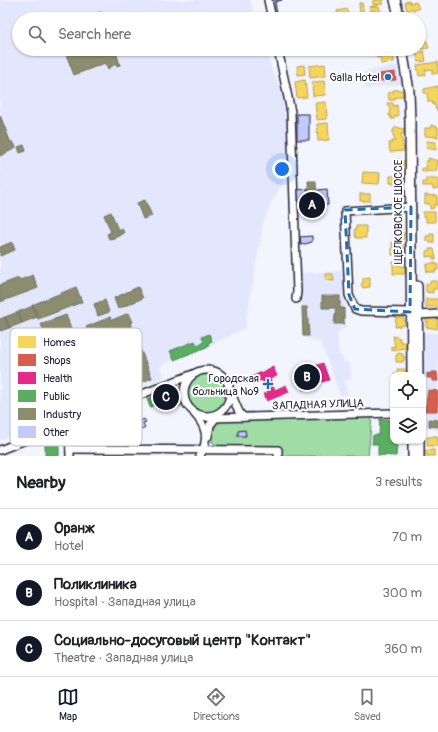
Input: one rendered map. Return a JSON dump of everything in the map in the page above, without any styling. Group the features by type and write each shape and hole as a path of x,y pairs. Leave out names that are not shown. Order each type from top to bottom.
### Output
{"main road":[{"path":"390,0 393,12"},
{"path":"395,0 398,12"},
{"name":"ЩЁЛКОВСКОЕ ШОССЕ","path":"403,56 408,91 414,313 418,372"},
{"name":"ЩЁЛКОВСКОЕ ШОССЕ","path":"409,56 414,91 414,313 412,372"},
{"path":"413,444 413,456"},
{"path":"419,444 420,456"}],"street":[{"path":"268,0 271,12"},
{"path":"279,56 291,112 298,292 296,299"},
{"path":"411,207 345,210 349,295 355,309 361,311 438,314"},
{"path":"142,394 196,373 206,370 216,372 224,378 238,412 243,417"},
{"path":"184,398 186,385 189,379 196,373"},
{"path":"177,381 184,398 206,430 206,443 201,453"},
{"path":"214,453 208,442 208,430 228,402 229,388"},
{"name":"ЗАПАДНАЯ УЛИЦА","path":"192,410 203,416 218,415 243,417 390,413"},
{"path":"1,452 15,446"},
{"path":"70,453 278,453"}],"highlighted area":[{"path":"411,207 410,312 355,309 349,295 345,210"}],"shaded area":[{"path":"0,0 250,0 254,12 12,12 12,56 267,56 287,104 290,171 272,201 264,220 245,328 209,346 160,366 165,377 142,386 142,328 10,328 10,436 0,440"},
{"path":"399,65 402,84 365,89 364,72"},
{"path":"344,271 346,327 337,333 339,354 343,358 344,363 350,362 351,379 344,382 348,395 340,395 321,343 303,337 300,273"},
{"path":"424,333 438,333 438,430 426,429 426,372 424,372"}],"green space":[{"path":"210,374 217,377 223,383 226,394 225,402 217,411 210,414 202,414 195,411 187,402 186,390 189,383 198,375"},
{"path":"372,417 368,456 282,456 282,448 219,447 212,442 214,429 218,424 225,420"}],"building: Homes":[{"path":"373,0 383,0 383,4 373,5"},
{"path":"410,1 410,3 416,2 419,9 413,10 413,8 407,11 405,2"},
{"path":"359,3 362,3 363,12 360,12"},
{"path":"379,6 380,12 375,12 375,10 370,11 369,7"},
{"path":"347,9 347,12 337,12"},
{"path":"426,41 427,41 429,48 426,48"},
{"path":"377,56 393,56 394,62 381,64 380,57 377,58"},
{"path":"416,56 425,56 426,61 419,62"},
{"path":"438,62 438,73 432,74 432,69 425,70 426,75 419,76 417,65"},
{"path":"325,64 326,76 310,78 309,66"},
{"path":"304,65 305,74 298,75 297,66"},
{"path":"305,80 307,97 297,98 295,82"},
{"path":"324,81 326,95 313,96 312,82"},
{"path":"438,86 438,110 436,110 433,102 428,102 427,93 424,93 424,89"},
{"path":"393,90 403,90 403,96 394,98 395,100 389,100 388,92 393,92"},
{"path":"326,102 327,119 317,120 315,103"},
{"path":"387,103 393,103 393,106 397,105 398,116 394,117 394,119 391,119 391,116 389,116 390,107 388,107"},
{"path":"328,123 329,140 318,141 317,124"},
{"path":"431,125 438,127 438,137 425,136 425,128 431,128"},
{"path":"396,127 404,129 404,134 401,134 404,151 390,152 389,143 396,141 393,135 393,130"},
{"path":"427,141 436,142 436,150 426,148"},
{"path":"428,158 438,161 436,171 422,172 422,168 427,168 425,161 429,161"},
{"path":"400,159 404,161 404,166 402,166 403,170 397,170 396,160"},
{"path":"363,172 380,173 379,184 362,183"},
{"path":"397,174 404,175 404,182 399,183"},
{"path":"390,176 396,176 397,183 390,183"},
{"path":"431,177 431,179 438,179 438,189 433,190 433,186 423,186 423,182 426,182 426,178"},
{"path":"360,194 370,194 370,201 360,201"},
{"path":"425,195 437,196 437,205 434,205 434,208 430,209 430,204 425,204"},
{"path":"393,211 399,211 399,222 393,222 393,220 395,220 395,214 393,214"},
{"path":"423,212 435,212 435,222 426,222 426,217 423,217"},
{"path":"356,226 366,226 366,238 356,238 354,230 356,230"},
{"path":"392,226 402,226 402,229 399,229 399,233 404,233 403,240 394,240"},
{"path":"430,234 434,234 434,243 426,241 426,236 430,236"},
{"path":"392,242 395,242 395,244 404,244 404,253 392,255"},
{"path":"429,249 434,249 436,259 433,259 433,256 426,257 426,251 429,251"},
{"path":"393,262 398,262 398,265 405,267 405,274 393,274"},
{"path":"435,262 435,264 438,264 438,270 435,270 436,272 427,272 426,265"},
{"path":"326,274 333,274 334,281 326,280"},
{"path":"370,277 370,287 363,288 361,284 363,283 363,278"},
{"path":"430,281 437,281 437,289 433,289 433,293 426,292 426,284 430,284"},
{"path":"426,299 438,299 438,307 426,307"},
{"path":"396,317 403,317 405,325 395,327"},
{"path":"438,318 437,329 426,327 426,322 429,322 426,321 426,319"},
{"path":"393,336 400,338 400,342 406,342 406,348 391,350 391,346 395,347"},
{"path":"398,353 403,354 403,357 405,357 403,362 396,362 396,355"},
{"path":"397,369 405,369 405,372 397,372"},
{"path":"437,436 438,446 427,446 427,437"},
{"path":"426,450 434,450 434,456 426,456"}],"building: Shops":[{"path":"395,72 396,80 380,81 379,74"},
{"path":"431,372 437,372 438,381 432,381 432,378 427,378 427,373 431,374"},
{"path":"428,390 438,391 437,411 426,411"}],"building: Health":[{"path":"323,363 329,380 322,382 319,375 307,380 309,387 303,390 297,373"},
{"name":"Городская больница №9","path":"273,367 277,376 270,379 275,390 286,385 289,392 267,401 264,394 268,393 262,380 254,384 251,377"}],"building: Public":[{"path":"209,334 212,341 208,343 209,346 174,360 170,351 195,341 197,345 204,342 202,337"},
{"path":"173,386 181,406 169,410 165,401 150,407 147,399 162,394 161,390"},
{"path":"380,419 390,420 390,444 397,445 396,456 378,455 378,444 372,444 373,435 379,435"},
{"path":"45,446 59,446 59,456 45,456"}],"building: Industry":[{"path":"67,56 117,56 120,65 116,66 115,64 108,69 105,63 74,75"},
{"path":"0,115 10,141 14,143 16,148 0,156"},
{"path":"24,145 26,151 20,153 18,147"},
{"path":"308,181 316,181 317,206 309,207"},
{"path":"145,200 152,216 143,219 137,203"},
{"path":"111,212 118,230 122,228 124,233 113,239 109,239 107,234 111,232 104,215"},
{"path":"12,242 15,250 0,256 0,247"},
{"path":"33,275 38,288 0,302 0,285"},
{"path":"76,287 82,302 38,319 32,305"},
{"path":"138,287 143,298 118,309 114,298"},
{"path":"322,296 340,296 340,308 344,308 344,324 334,324 336,308 322,308"},
{"path":"105,300 109,312 98,316 94,304"},
{"path":"33,306 37,317 22,323 18,312"},
{"path":"302,307 307,307 309,336 303,336"},
{"path":"18,312 22,323 9,328 5,317"},
{"path":"129,313 133,322 130,323 132,328 86,327 110,317 112,320"},
{"path":"66,315 71,328 43,328 41,324"},
{"path":"5,317 9,328 0,331 0,319"},
{"path":"142,353 152,378 142,382"},
{"path":"429,419 438,420 438,427 429,426"}],"building: Other":[{"path":"271,0 282,0 275,2 277,12 273,12"},
{"path":"297,114 309,114 309,140 297,140"},
{"path":"308,189 308,198 304,198 304,202 298,202 297,190"},
{"path":"327,189 328,205 319,205 318,190"},
{"path":"312,236 312,242 301,245 300,237"},
{"path":"144,419 146,422 143,423 145,428 142,430 142,420"},
{"path":"245,430 246,436 238,436 238,431"}],"place":[{"name":"Galla Hotel","path":"388,77"},
{"name":"Оранж","path":"312,205"},
{"name":"Поликлиника","path":"307,377"},
{"name":"Городская больница №9","path":"268,384"},
{"name":"Социально-досуговый центр \"Контакт\"","path":"166,397"}]}
